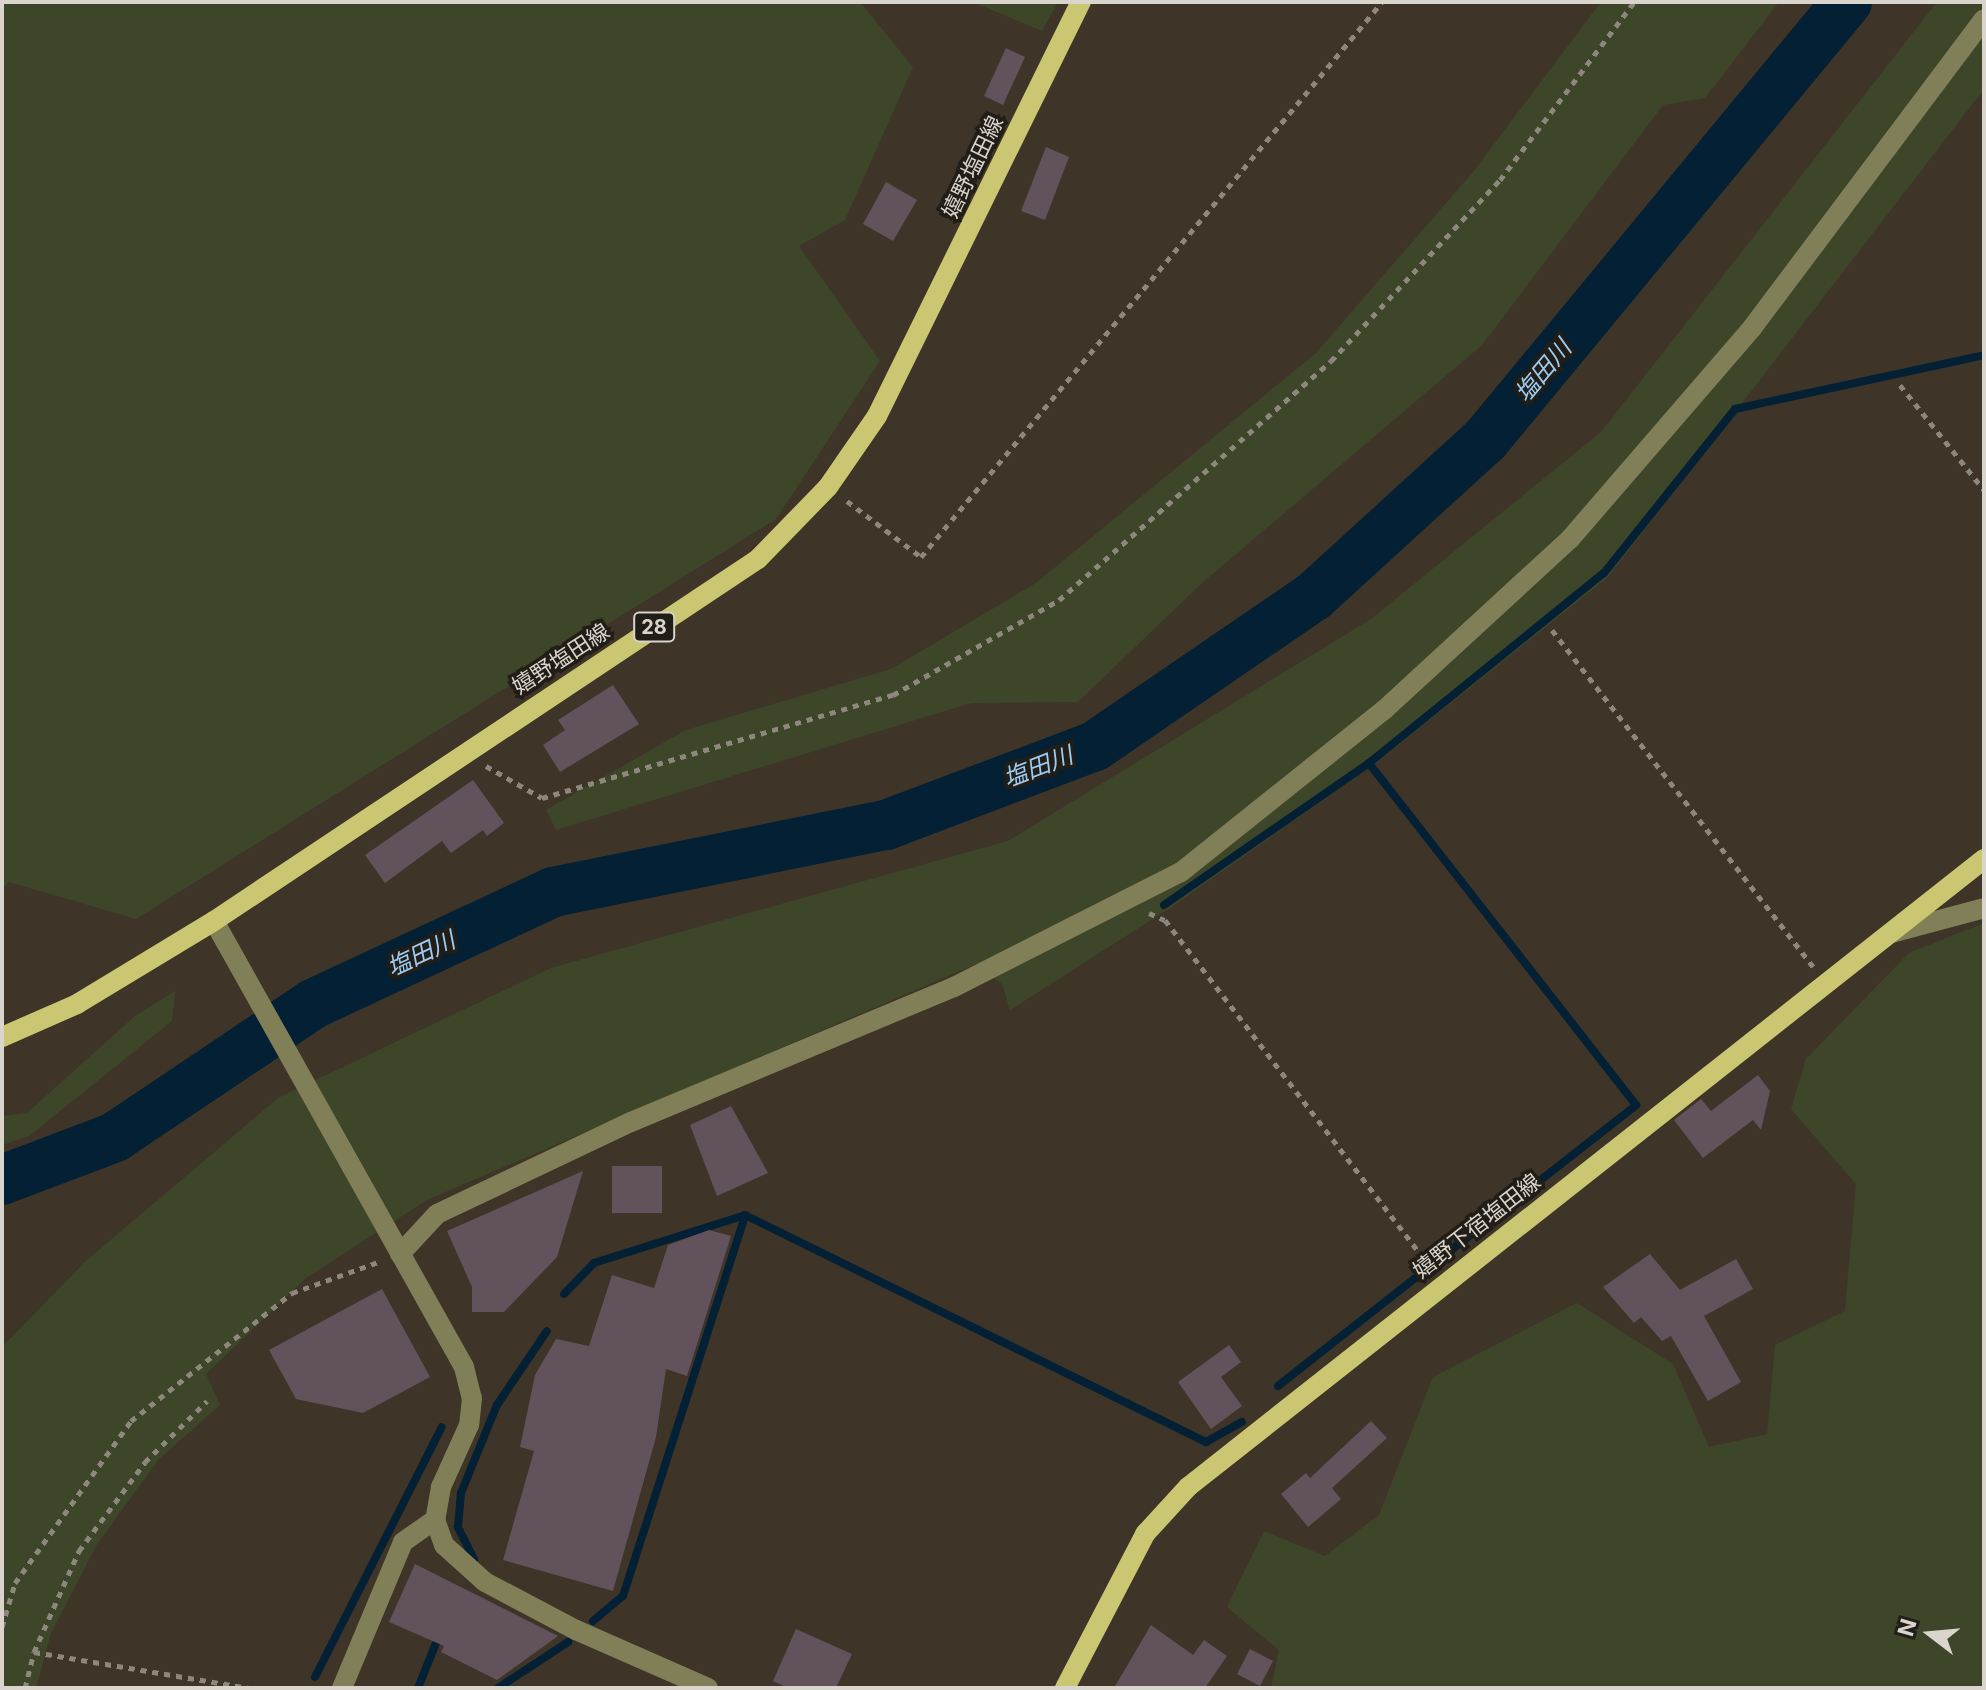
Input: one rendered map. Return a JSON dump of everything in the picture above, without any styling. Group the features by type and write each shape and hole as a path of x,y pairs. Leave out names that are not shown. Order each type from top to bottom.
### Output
{"main road":[{"name":"嬉野塩田線","path":"2,1037 77,1004 214,921 461,752 758,559 828,487 877,416 1081,2"},
{"name":"嬉野下宿塩田線","path":"1065,1688 1145,1534 1188,1487 1984,859"}],"street":[{"path":"396,1246 437,1214 631,1122 954,987 1181,872 1384,710 1570,539 1752,328 1984,19"},
{"path":"1891,933 1984,908"},
{"path":"214,921 464,1367 472,1398 469,1425 441,1487 435,1520 444,1545 485,1582 576,1630 708,1688"},
{"path":"342,1688 403,1542 435,1520"}],"path":[{"path":"828,487 921,557 1382,2"},
{"path":"461,752 542,798 893,695 1059,600 1331,361 1500,180 1634,2"},
{"path":"1900,385 1984,490"},
{"path":"1552,630 1826,983"},
{"path":"1143,910 1165,920 1443,1284"},
{"path":"2,1627 15,1583 131,1421 292,1293 396,1246"},
{"path":"25,1688 34,1652 79,1551 145,1462 207,1401"},
{"path":"34,1652 249,1688"}],"green space":[{"path":"2,2 860,2 913,67 845,220 799,246 880,361 776,519 136,919 9,882 2,889"},
{"path":"973,2 1058,2 1042,31"},
{"path":"1601,2 1779,2 1705,98 1663,105 1482,345 1202,583 1078,702 971,703 556,830 546,810 686,730 891,669 1036,583 1316,353 1473,172"},
{"path":"1937,2 1984,2 1984,89 1608,577 1376,763 1170,908 1010,1010 1002,984 976,964 427,1200 306,1278 206,1374 220,1405 158,1460 96,1546 51,1633 36,1688 2,1688 2,1347 87,1260 278,1098 551,968 1008,841 1371,619 1601,432"},
{"path":"1984,923 1984,1688 1271,1688 1279,1650 1227,1607 1264,1531 1325,1556 1379,1515 1433,1377 1577,1303 1673,1364 1709,1447 1767,1434 1775,1345 1845,1311 1856,1184 1791,1109 1806,1059 1909,953"},
{"path":"175,991 172,1021 29,1136 2,1145 2,1116 27,1113 135,1016"}],"building":[{"path":"1006,48 1025,57 1003,105 984,96"},
{"path":"1046,147 1069,157 1045,220 1021,211"},
{"path":"886,182 917,200 893,241 863,224"},
{"path":"613,685 639,724 560,772 543,745 565,730 558,720"},
{"path":"473,780 504,823 487,836 483,830 451,853 442,841 385,883 365,855"},
{"path":"1758,1075 1770,1091 1761,1130 1753,1120 1703,1158 1674,1120 1701,1099 1711,1111"},
{"path":"731,1106 768,1173 717,1196 690,1125"},
{"path":"612,1166 662,1166 662,1213 612,1213"},
{"path":"583,1171 557,1257 504,1312 472,1312 472,1287 447,1231"},
{"path":"709,1230 731,1236 687,1376 666,1369 656,1437 613,1591 503,1560 534,1451 520,1447 535,1375 556,1339 589,1346 612,1275 654,1288 668,1245"},
{"path":"1650,1254 1680,1290 1736,1259 1753,1289 1704,1316 1741,1382 1708,1401 1671,1336 1662,1341 1641,1317 1634,1323 1603,1287"},
{"path":"382,1289 430,1377 363,1413 296,1399 269,1350"},
{"path":"1229,1345 1241,1362 1221,1377 1242,1406 1211,1429 1178,1382"},
{"path":"1371,1421 1387,1438 1332,1488 1341,1499 1308,1527 1281,1494 1306,1473 1310,1478"},
{"path":"415,1564 558,1636 497,1680 441,1652 444,1646 389,1622"},
{"path":"1151,1625 1193,1655 1204,1640 1227,1656 1205,1688 1114,1688"},
{"path":"796,1629 852,1654 836,1688 788,1688 773,1681"},
{"path":"1250,1649 1273,1661 1260,1686 1237,1674"}],"waterway":[{"name":"塩田川","path":"2,1180 115,1137 313,1004 553,892 886,825 1095,746 1313,597 1486,439 1847,2"},
{"path":"1445,1255 1636,1105 1369,763 1604,573 1735,409 1984,355"},
{"path":"1164,905 1369,763"},
{"path":"564,1294 594,1263 745,1215"},
{"path":"593,1621 623,1596 745,1215 1206,1442 1242,1422"},
{"path":"1278,1386 1415,1278"},
{"path":"474,1559 458,1527 461,1493 497,1405 547,1331"},
{"path":"315,1677 442,1427"},
{"path":"418,1688 440,1633"},
{"path":"498,1688 568,1642"}]}
